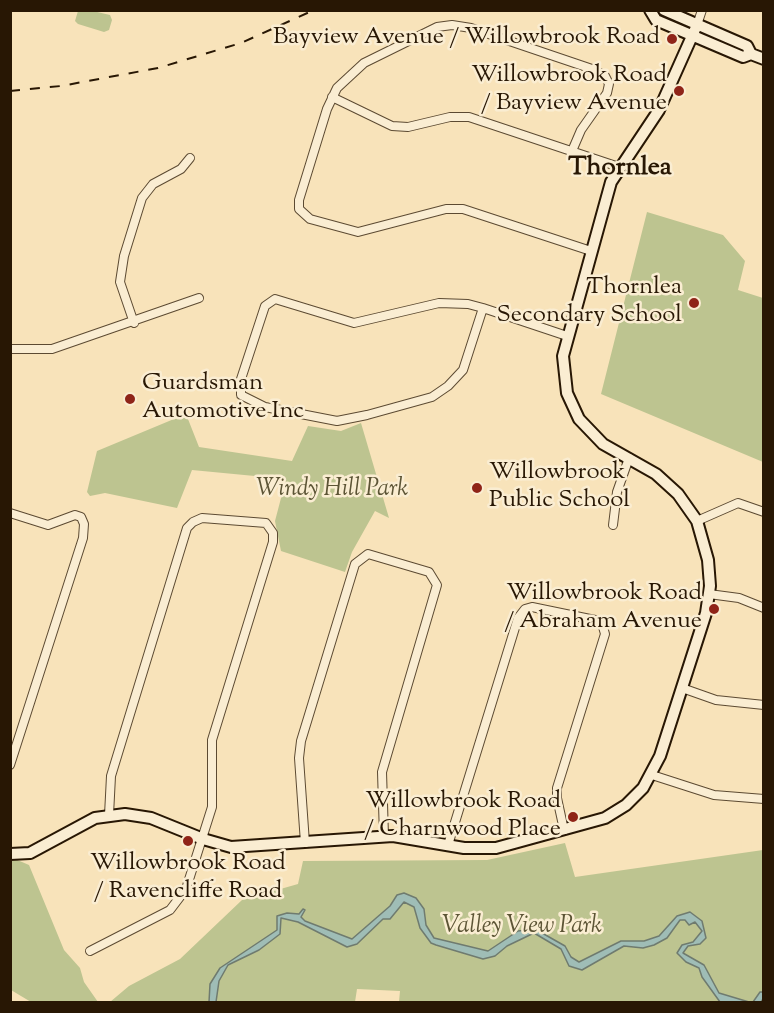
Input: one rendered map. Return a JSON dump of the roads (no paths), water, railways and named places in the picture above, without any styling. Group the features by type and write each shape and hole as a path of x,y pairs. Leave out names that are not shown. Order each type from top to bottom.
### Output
{"street":[{"path":"650,10 656,20 695,30"},
{"path":"664,10 743,57 751,54 764,59"},
{"path":"10,854 30,853 80,825 109,815 151,818 203,840 239,848 384,836 496,849 605,818 638,794 652,775 682,688 709,594 708,560 697,521 672,487 656,474 594,436 574,410 563,372 567,336 609,189 619,167 659,110 702,10"},
{"path":"572,151 581,130 607,93 609,84 605,76 595,70 471,28 444,26 423,32 357,67 332,97 299,200 299,209 307,218 344,230 362,231 446,209 463,209 591,251"},
{"path":"332,97 392,126 408,127 450,117 469,117 619,167"},
{"path":"134,323 120,282 142,198 153,183 181,169 190,158"},
{"path":"10,349 52,350 134,323 199,298"},
{"path":"483,308 463,370 448,386 432,397 337,421 265,407 241,395 242,379 265,306 270,300 281,300 354,323 449,302 483,308 567,336"},
{"path":"614,525 617,492 628,458"},
{"path":"697,521 738,503 764,512"},
{"path":"10,513 48,525 75,515 81,517 84,524 82,538 10,765"},
{"path":"90,951 176,905 186,889 212,807 212,740 273,542 271,528 263,522 202,518 187,528 111,776 109,815"},
{"path":"305,843 300,747 355,564 361,557 368,554 429,572 438,585 382,772 384,836"},
{"path":"709,594 739,598 764,608"},
{"path":"448,845 518,618 525,609 532,607 595,620 603,627 605,634 557,788 564,830"},
{"path":"682,688 716,700 764,705"},
{"path":"652,775 714,795 764,799"}],"water":[{"path":"404,893 416,898 424,909 426,925 434,938 488,951 518,931 535,929 565,946 571,957 579,962 621,941 644,941 659,936 677,916 690,912 702,921 706,938 700,944 688,946 683,953 704,965 719,993 749,1002 720,1002 702,977 699,968 686,962 677,953 682,945 693,942 702,931 695,922 689,925 685,920 680,920 667,938 654,945 643,948 624,946 582,970 569,966 561,949 534,933 507,946 495,956 483,959 436,945 431,943 420,928 414,907 404,902 390,919 383,919 357,944 347,947 298,922 281,918 280,934 259,950 228,965 219,981 216,1002 209,1002 210,984 220,968 277,930 277,916 287,913 299,914 303,909 305,910 301,917 305,921 352,939 390,906 397,895"},
{"path":"760,992 763,992 761,1002 753,1002"}],"railway":[{"path":"10,91 61,86 158,68 241,43 314,10"}],"place":[{"name":"Bayview Avenue / Willowbrook Road","path":"672,39"},
{"name":"Willowbrook Road / Bayview Avenue","path":"679,91"},
{"name":"Thornlea Secondary School","path":"694,303"},
{"name":"Guardsman Automotive Inc","path":"130,399"},
{"name":"Willowbrook Public School","path":"477,488"},
{"name":"Willowbrook Road / Abraham Avenue","path":"714,609"},
{"name":"Willowbrook Road / Charnwood Place","path":"573,817"},
{"name":"Willowbrook Road / Ravencliffe Road","path":"188,841"}],"district":[{"name":"Thornlea","path":"620,170"}],"park label":[{"name":"Windy Hill Park","path":"332,491"},
{"name":"Valley View Park","path":"522,928"}]}
